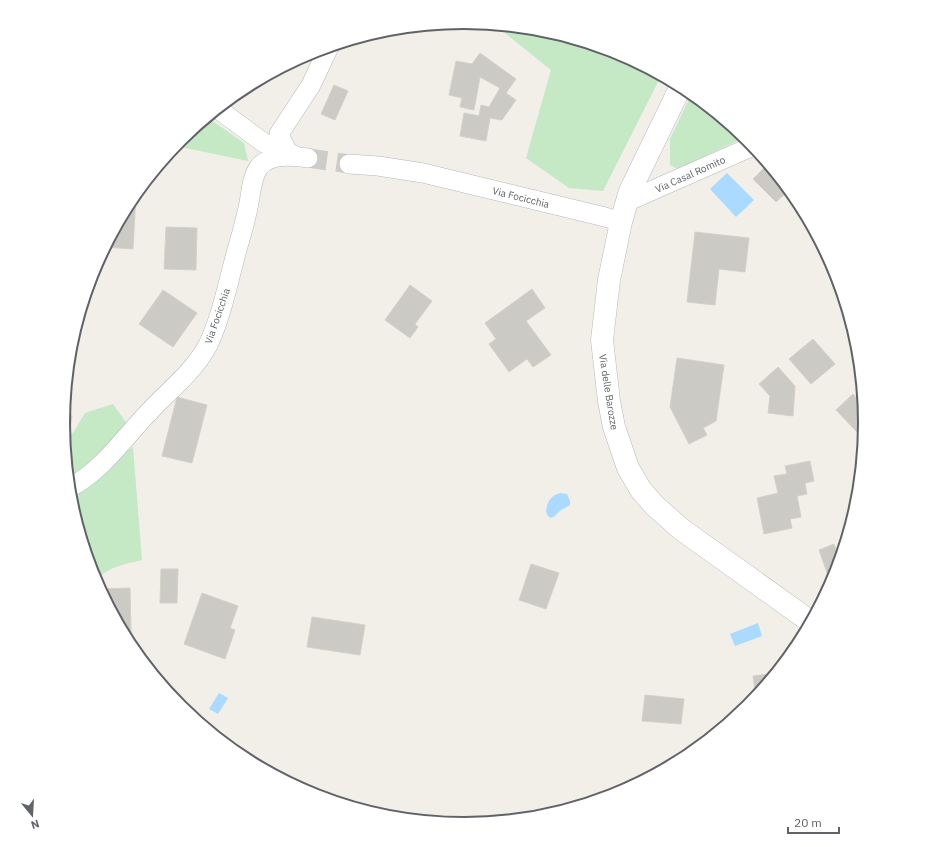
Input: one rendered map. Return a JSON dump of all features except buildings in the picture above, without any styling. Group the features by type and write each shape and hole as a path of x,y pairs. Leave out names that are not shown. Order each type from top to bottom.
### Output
{"main road":[{"name":"Via delle Barozze","path":"678,92 634,182 626,202 621,222 606,298 602,340 610,410 618,442 628,468 640,490 654,505 681,529 807,619"}],"street":[{"path":"298,156 279,134 311,85 326,54"},
{"path":"222,112 264,143 298,156"},
{"name":"Via Casal Romito","path":"626,202 747,149"},
{"name":"Via Focicchia","path":"75,485 107,458 149,412 180,382 196,362 208,344 218,319 244,225 253,181 258,170 260,166 272,159 287,156 298,156"},
{"name":"Via Focicchia","path":"349,164 378,166 423,173 621,222"}],"green space":[{"path":"502,31 566,42 615,59 659,81 603,191 569,188 526,158 551,70"},
{"path":"689,99 724,127 738,140 678,169 670,165 670,139"},
{"path":"212,121 244,143 248,161 183,147"},
{"path":"113,404 127,424 90,466 73,475 70,434 73,433 85,413"},
{"path":"133,447 142,560 110,570 101,576 90,550 75,489"}],"water":[{"path":"727,173 754,200 736,217 710,189"},
{"path":"560,493 567,494 570,505 561,510 552,518 548,516 546,512 547,505 551,498"},
{"path":"758,623 762,636 735,646 730,634"},
{"path":"219,693 228,698 218,714 209,709"}],"tunnel":[{"path":"308,158 349,164"}]}
